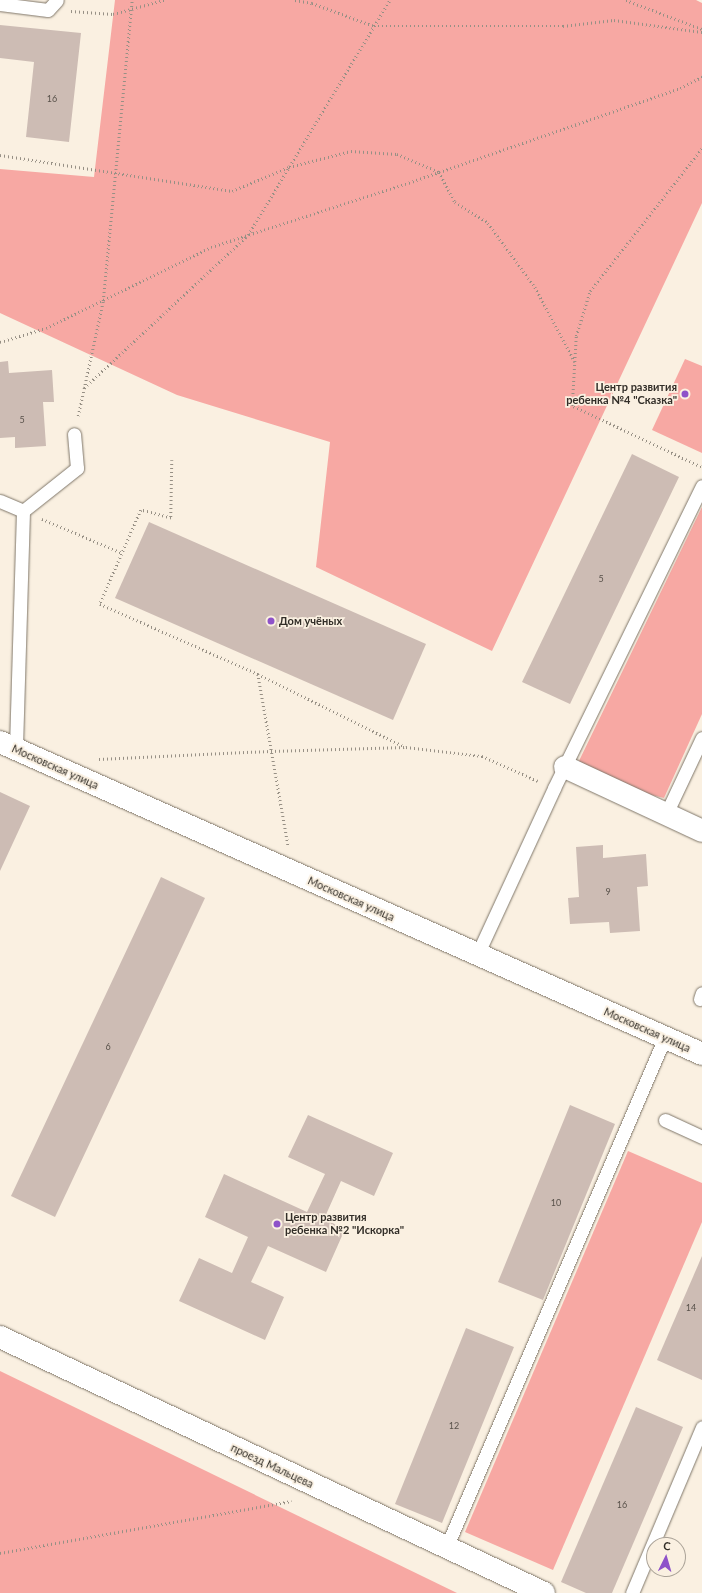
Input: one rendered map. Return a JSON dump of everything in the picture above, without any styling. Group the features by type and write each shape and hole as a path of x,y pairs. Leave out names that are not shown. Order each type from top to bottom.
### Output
{"street":[{"name":"Московская улица","path":"8,746 702,1054"},
{"path":"564,768 702,831"},
{"name":"проезд Мальцева","path":"0,1336 330,1494 544,1593"}],"lane":[{"path":"0,4 48,10 57,0"},
{"path":"8,746 23,511 77,468 74,434"},
{"path":"477,955 554,788 702,486"},
{"path":"0,501 23,511"},
{"path":"666,814 702,738"},
{"path":"446,1548 665,1038"},
{"path":"665,1120 702,1137"},
{"path":"632,1593 702,1427"}],"path":[{"path":"74,434 102,301 132,0"},
{"path":"48,10 113,14 164,0"},
{"path":"295,0 312,3 374,26 563,26 614,20 702,32"},
{"path":"84,388 248,235 390,0"},
{"path":"626,0 702,29"},
{"path":"0,342 46,328 211,247 439,172 680,88 702,77"},
{"path":"702,148 590,291 576,336 572,406 702,467"},
{"path":"0,155 232,191 289,166 351,151 397,154 439,172 455,202 488,223 535,287 575,362"},
{"path":"172,460 171,518 141,510 100,604 258,674 406,747"},
{"path":"23,511 122,553"},
{"path":"258,674 293,873"},
{"path":"98,760 271,750 406,747 482,756 554,788"},
{"path":"0,1553 330,1494"}],"shaded area":[{"path":"115,0 696,0 702,3 702,203 492,651 316,567 330,442 177,395 0,313 0,169 94,177"},
{"name":"Центр развития ребенка №4 \"Сказка\"","path":"685,359 702,366 702,453 652,430"},
{"path":"702,507 702,714 664,798 627,789 577,765"},
{"path":"628,1151 702,1183 702,1222 553,1570 465,1532"},
{"path":"0,1371 457,1593 0,1593"}],"building":[{"path":"0,25 81,33 69,142 26,137 34,62 0,58"},
{"path":"8,361 9,373 52,370 54,402 43,402 46,446 15,448 15,437 0,438 0,362"},
{"path":"632,454 679,477 570,704 522,682"},
{"name":"Дом учёных","path":"149,522 426,644 393,720 115,598"},
{"path":"0,792 30,806 0,871"},
{"path":"603,845 603,858 646,854 648,886 637,887 640,931 610,933 609,922 570,924 568,898 579,897 576,847"},
{"path":"161,877 205,898 55,1217 11,1196"},
{"path":"570,1105 615,1124 543,1300 498,1282"},
{"name":"Центр развития ребенка №2 \"Искорка\"","path":"308,1115 393,1153 374,1196 341,1181 324,1219 345,1229 326,1272 268,1246 251,1282 284,1297 265,1340 179,1301 199,1258 232,1273 248,1237 205,1217 224,1174 307,1212 325,1174 288,1157"},
{"path":"702,1256 702,1380 657,1360"},
{"path":"466,1328 514,1347 442,1523 395,1504"},
{"path":"636,1407 683,1427 612,1593 586,1593 561,1582"}],"place":[{"name":"Центр развития ребенка №4 \"Сказка\"","path":"685,394"},
{"name":"Дом учёных","path":"271,621"},
{"name":"Центр развития ребенка №2 \"Искорка\"","path":"277,1224"}]}
